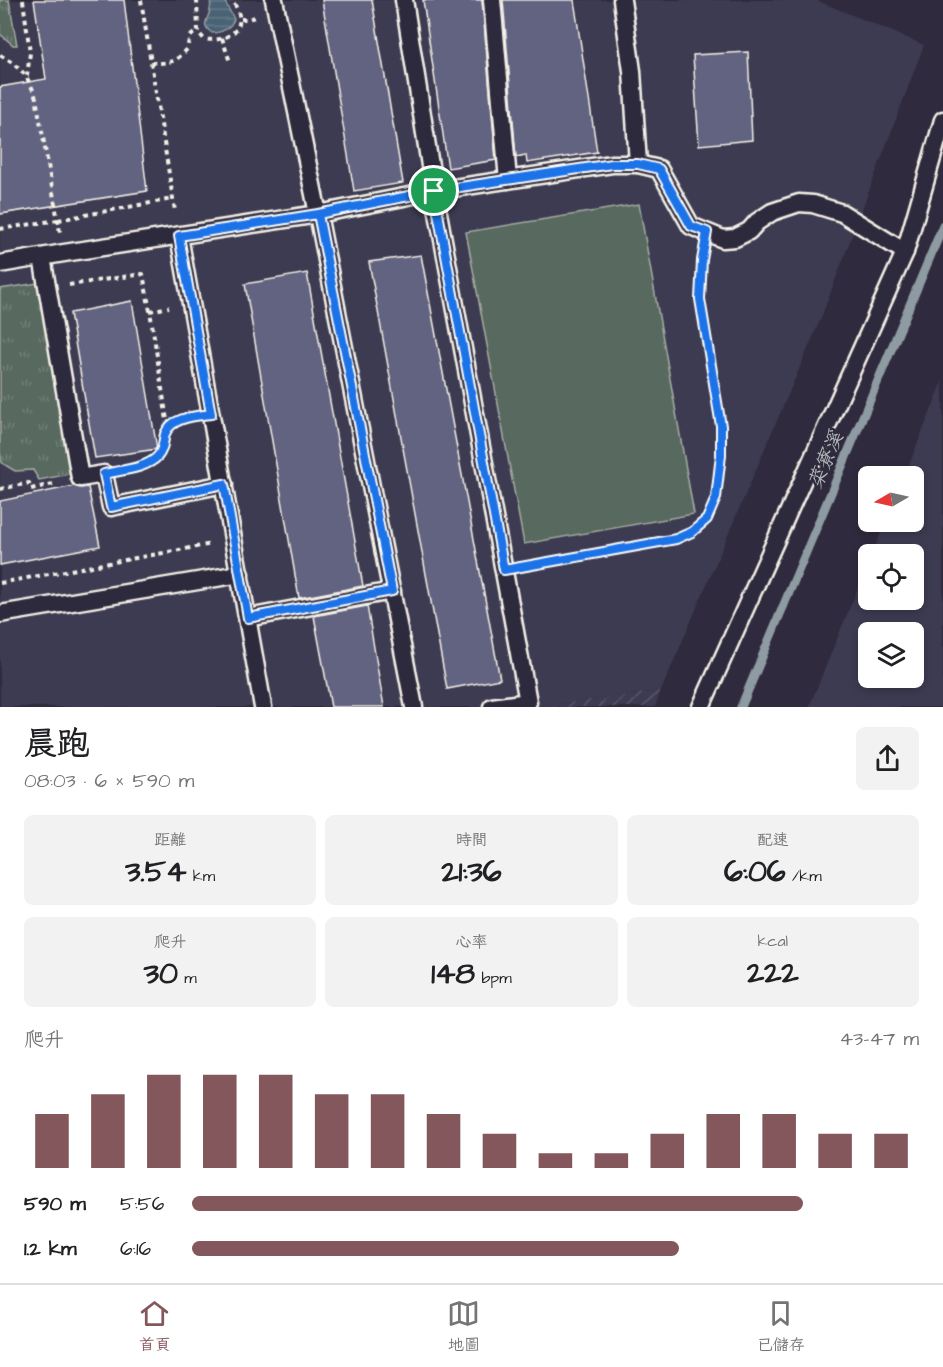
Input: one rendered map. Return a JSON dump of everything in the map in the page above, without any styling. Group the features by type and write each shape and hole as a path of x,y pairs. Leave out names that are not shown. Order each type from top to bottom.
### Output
{"lane":[{"path":"274,0 414,707"},
{"path":"404,0 434,191 528,702 492,707"},
{"path":"492,0 508,180"},
{"path":"622,0 632,71 638,164"},
{"path":"701,707 905,252 943,120"},
{"path":"0,264 318,214 434,191 612,164 638,164 659,169 691,226 723,239 735,238 749,231 757,222 772,212 799,203 813,204 842,213 905,252"},
{"path":"179,236 263,707"},
{"path":"42,257 80,478 104,474 111,507 224,484"},
{"path":"0,614 240,574"},
{"path":"248,618 392,591"}],"path":[{"path":"23,0 30,54 27,77"},
{"path":"141,0 179,236"},
{"path":"197,0 198,32 204,39 212,41 228,36 238,28 241,19 231,0"},
{"path":"151,63 170,63 178,59 188,48 188,40 193,33 198,32"},
{"path":"222,38 230,62"},
{"path":"0,55 27,77 36,98 64,253"},
{"path":"0,229 173,199"},
{"path":"504,570 676,539 692,532 707,519 716,498 721,455 721,426 700,299 702,260 707,232"},
{"path":"48,288 143,274 168,427 164,445 159,455 152,461 104,474"},
{"path":"150,311 191,302"},
{"path":"168,427 173,423 211,414"},
{"path":"0,489 29,483 31,489 80,478"},
{"path":"0,583 234,540"}],"shaded area":[{"path":"0,0 816,0 924,45 821,318 661,691 536,707 0,707"},
{"path":"943,381 943,707 809,707 858,587 858,610 924,610 924,544 876,544 881,532 924,532 924,466 908,466"},
{"path":"661,691 655,707 536,707"}],"green space":[{"path":"0,0 9,0 17,45 13,45 0,34"},
{"path":"639,204 694,514 524,544 466,232"},
{"path":"38,283 70,474 39,480 33,470 15,471 2,463 0,452 0,289"}],"water":[{"path":"210,0 224,0 234,19 228,27 219,32 212,33 206,27 211,8"}],"building":[{"path":"34,0 124,0 147,191 0,214 0,87 46,79"},
{"path":"322,0 372,0 403,183 354,191"},
{"path":"423,0 482,0 496,160 448,168"},
{"path":"503,0 574,0 597,152 527,163 526,155 516,157"},
{"path":"748,52 752,140 699,145 693,55"},
{"path":"421,255 500,679 447,689 369,262"},
{"path":"307,273 363,586 299,598 245,284"},
{"path":"132,301 157,449 95,458 70,313"},
{"path":"74,486 88,487 100,546 0,565 0,501"},
{"path":"367,606 384,707 331,707 314,616"}],"waterway":[{"name":"菜寮溪","path":"741,707 943,226"}],"route":[{"path":"434,191 318,214 179,236 211,414 194,416 173,423 168,427 159,455 152,461 104,474 111,507 224,484 248,618 392,591 318,214 376,203 434,191 612,164 638,164 659,169 691,226 707,232 702,260 700,299 721,426 721,455 716,498 707,519 692,532 676,539 504,570 434,191"}]}
